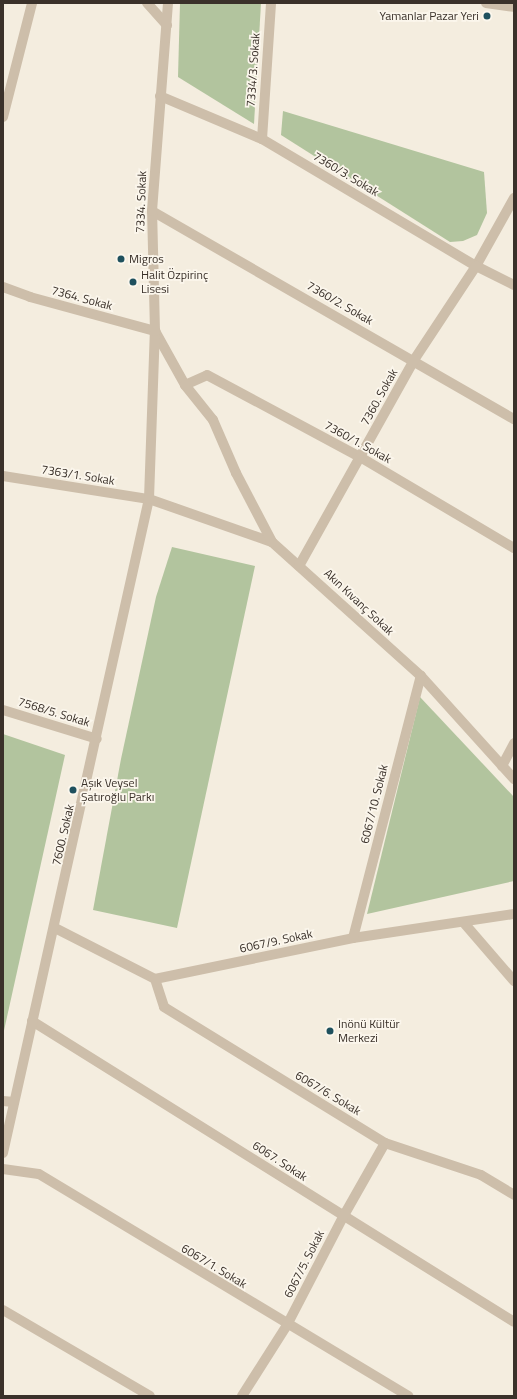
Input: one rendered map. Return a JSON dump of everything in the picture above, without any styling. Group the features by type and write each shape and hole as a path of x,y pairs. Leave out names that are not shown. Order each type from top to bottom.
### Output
{"street":[{"path":"3,117 32,3"},
{"path":"147,3 167,25"},
{"name":"7334. Sokak","path":"149,499 155,332 152,211 168,3"},
{"name":"7334/3. Sokak","path":"262,139 271,3"},
{"path":"486,3 514,7"},
{"name":"7360/3. Sokak","path":"160,96 262,139 476,266 514,286"},
{"name":"7360. Sokak","path":"300,566 414,360 476,266 514,198"},
{"name":"7360/2. Sokak","path":"152,211 414,360 514,420"},
{"name":"7364. Sokak","path":"3,287 30,297 155,332"},
{"path":"155,332 185,385 213,420 236,473 272,542"},
{"name":"7360/1. Sokak","path":"185,385 207,375 360,458 514,548"},
{"name":"7363/1. Sokak","path":"3,476 149,499"},
{"name":"Akın Kıvanç Sokak","path":"149,499 272,542 421,676 514,779"},
{"name":"7600. Sokak","path":"3,1153 32,1021 55,928 98,739 149,499"},
{"name":"6067/10. Sokak","path":"353,938 421,676"},
{"name":"7568/5. Sokak","path":"3,710 98,739"},
{"path":"502,766 514,743"},
{"name":"6067/9. Sokak","path":"155,979 353,938 464,923 514,914"},
{"path":"464,923 514,981"},
{"path":"55,928 155,979"},
{"name":"6067/6. Sokak","path":"155,979 164,1007 385,1143 481,1175 514,1195"},
{"name":"6067. Sokak","path":"32,1021 151,1094 343,1217 514,1322"},
{"path":"3,1101 14,1102"},
{"name":"6067/5. Sokak","path":"242,1396 287,1325 343,1217 385,1143"},
{"name":"6067/1. Sokak","path":"3,1169 39,1174 287,1325 408,1396"},
{"path":"3,1310 150,1396"}],"green space":[{"path":"180,3 261,3 254,124 178,77"},
{"path":"283,111 484,172 487,213 477,235 463,241 450,242 281,135"},
{"path":"172,547 255,566 177,928 93,910 121,759 156,597"},
{"path":"420,697 514,797 514,881 367,914"},
{"path":"3,734 65,755 3,1035"}],"place":[{"name":"Yamanlar Pazar Yeri","path":"487,16"},
{"name":"Migros","path":"121,259"},
{"name":"Halit Özpirinç Lisesi","path":"133,282"},
{"name":"Aşık Veysel Şatıroğlu Parkı","path":"73,790"},
{"name":"Inönü Kültür Merkezi","path":"330,1031"}]}
